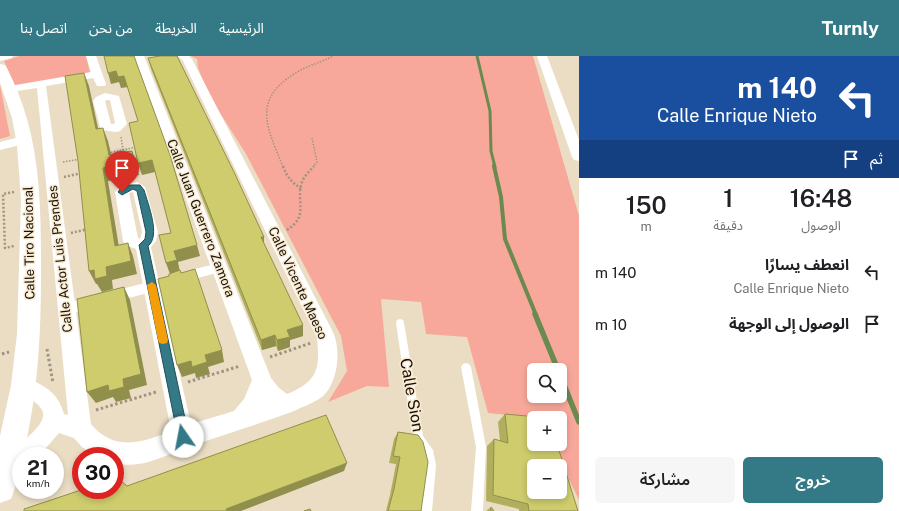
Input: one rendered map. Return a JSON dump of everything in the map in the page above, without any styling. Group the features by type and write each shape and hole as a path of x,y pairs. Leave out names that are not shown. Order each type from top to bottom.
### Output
{"main road":[{"name":"Calle Tiro Nacional","path":"0,68 10,89 9,143 28,182 31,242 29,347 24,386 11,453"}],"street":[{"path":"0,58 8,56"},
{"path":"91,56 105,96 115,98 121,124 120,126"},
{"name":"Calle Juan Guerrero Zamora","path":"139,56 267,390 275,398 286,404"},
{"name":"Calle Vicente Maeso","path":"80,422 86,436 97,445 115,452 128,454 143,452 183,437 286,404 307,395 317,388 328,367 326,338 210,105 187,60 183,56"},
{"path":"542,56 579,157"},
{"path":"10,89 98,74"},
{"name":"Calle Actor Luis Prendes","path":"42,88 80,422"},
{"path":"28,182 51,172"},
{"path":"143,245 183,437"},
{"path":"66,309 219,268"},
{"path":"242,418 251,406 259,371"},
{"path":"11,453 43,438 54,422 53,407 49,401 24,386"},
{"path":"54,422 80,422"}],"lane":[{"name":"Calle Sion","path":"400,323 418,438 426,446 431,465 426,511"},
{"path":"466,367 481,447 478,511"}],"path":[{"path":"301,189 286,176 269,124 266,106 279,87 292,75 333,56"},
{"path":"120,126 125,157"},
{"path":"275,234 288,229 295,225 298,221 302,206 301,189 304,178 317,162 312,138"},
{"path":"101,154 171,140"},
{"path":"51,172 87,157"},
{"path":"51,172 89,172"},
{"path":"5,248 3,194 28,182"},
{"path":"80,422 173,387 259,371 326,338"},
{"path":"46,342 51,381 55,387"}],"shaded area":[{"path":"19,56 86,56 90,73 15,87 4,61"},
{"path":"191,56 533,56 579,216 579,500 567,475 567,459 559,459 555,451 567,451 567,411 527,411 527,417 488,413 467,337 426,334 421,302 381,299 389,387 367,386 328,402 347,371 341,336 246,154 210,97 198,68 197,59"},
{"path":"0,85 10,136 0,139"}],"building":[{"path":"104,56 134,56 170,155 197,245 174,251 177,260 166,263 159,235 171,233 152,160 138,163 129,123 138,121 124,76 118,77 116,71 108,73"},
{"path":"177,56 234,172 264,237 261,237 303,325 287,330 290,337 277,340 275,335 261,340 148,58"},
{"path":"84,73 96,129 103,128 109,155 132,151 134,161 103,168 115,246 128,243 131,261 106,267 107,276 95,279 94,270 89,271 78,161 65,76"},
{"path":"195,269 222,350 205,355 207,362 192,367 191,361 177,365 158,279 169,276 169,274 180,270 181,273"},
{"path":"124,287 141,374 123,379 124,387 109,391 108,385 87,392 77,299"},
{"path":"505,414 527,416 527,451 559,451 562,459 527,459 527,499 567,499 567,476 578,511 529,511 528,504 493,495 494,439 508,443"},
{"path":"326,415 347,463 226,509 227,511 24,511 24,509 54,499 64,499 64,496 72,493 72,499 124,499 124,484 127,486"},
{"path":"398,432 418,435 423,442 428,462 421,511 388,511 400,457 393,456"}],"waterway":[{"path":"477,56 490,111 491,151 495,167"},
{"path":"494,166 501,197 505,239 536,315"},
{"path":"535,314 555,363"},
{"path":"567,392 579,422"}],"slow traffic":[{"path":"152,285 163,340"}],"route":[{"path":"122,192 133,187 138,187 140,190 150,232 148,241 143,245 183,437"}]}
